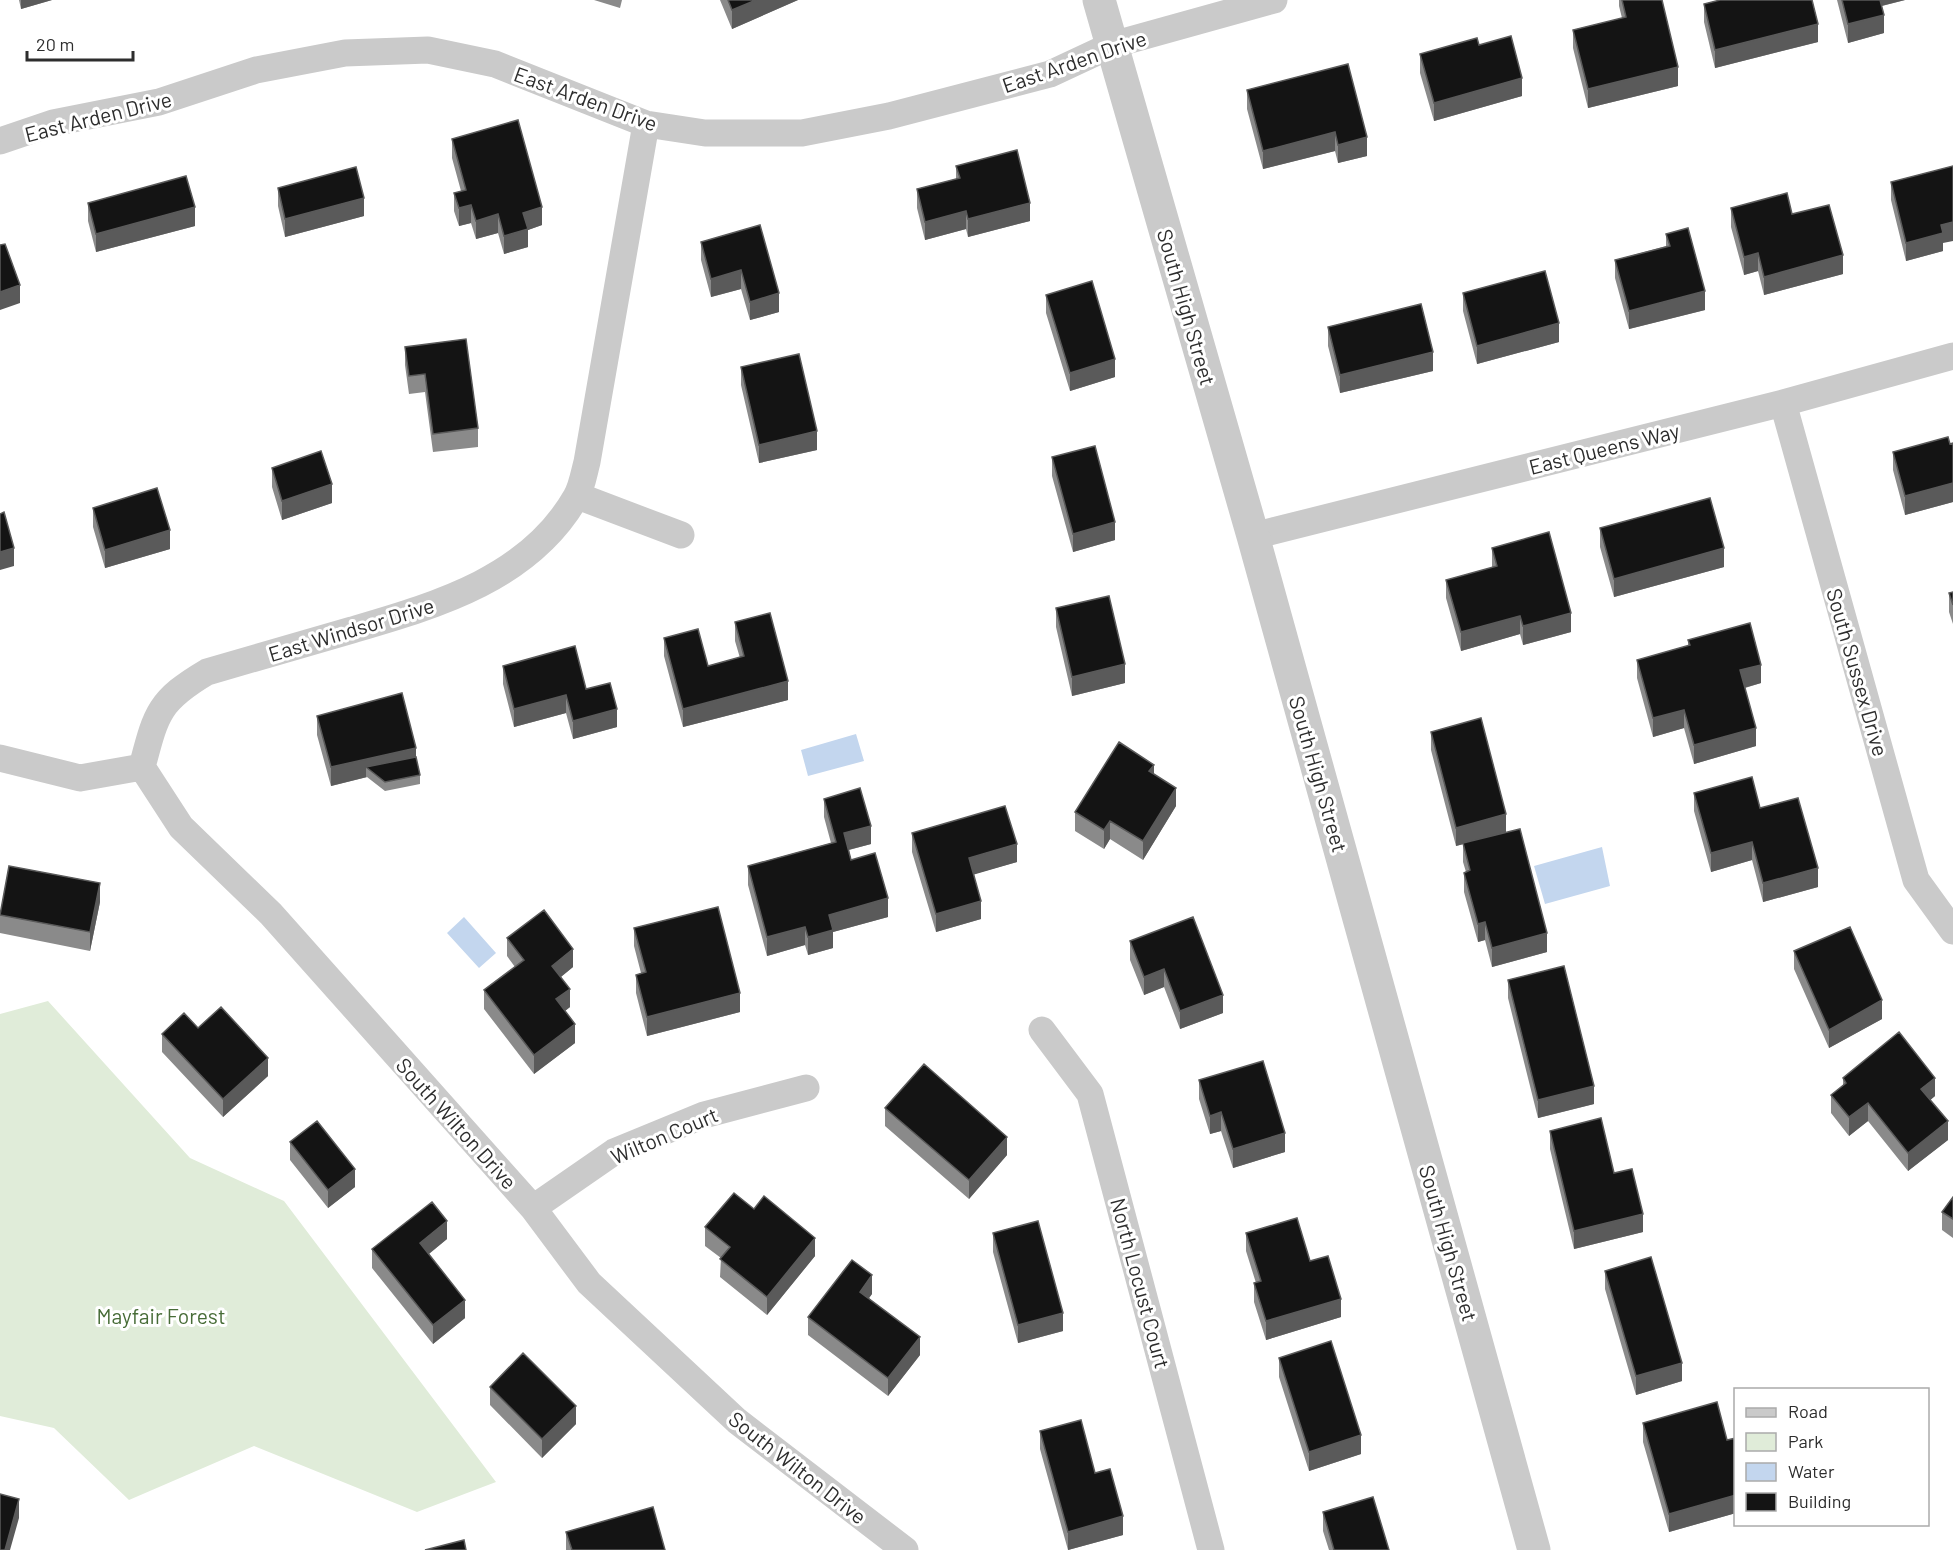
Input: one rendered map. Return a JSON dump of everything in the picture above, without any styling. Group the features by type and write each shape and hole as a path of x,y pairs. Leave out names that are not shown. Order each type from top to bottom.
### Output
{"street":[{"name":"South High Street","path":"1099,0 1253,536 1534,1550"},
{"name":"East Arden Drive","path":"0,141 53,123 159,102 256,70 345,53 428,50 495,64 646,124 705,133 802,133 889,116 1050,74 1112,45 1274,0"},
{"name":"East Windsor Drive","path":"142,767 154,719 178,689 207,672 412,613 458,595 497,576 528,555 555,528 578,496 587,462 646,124"},
{"name":"East Queens Way","path":"1253,536 1783,403 1953,356"},
{"name":"South Sussex Drive","path":"1783,403 1916,880 1953,931"},
{"path":"578,496 681,535"},
{"path":"0,758 80,778 142,767"},
{"name":"South Wilton Drive","path":"142,767 181,826 272,914 533,1208 589,1283 737,1421 905,1550"},
{"name":"North Locust Court","path":"1042,1030 1090,1094 1211,1550"},
{"name":"Wilton Court","path":"533,1208 614,1152 704,1115 806,1088"}],"green space":[{"name":"Mayfair Forest","path":"48,1001 190,1158 284,1201 496,1482 417,1512 254,1446 129,1500 54,1428 0,1416 0,1014"}],"water":[{"path":"856,734 864,761 808,776 801,750"},
{"path":"1602,847 1610,886 1545,904 1534,866"},
{"path":"464,917 496,953 479,968 447,933"}],"building":[{"path":"728,0 756,0 732,10"},
{"path":"1622,0 1662,0 1678,67 1588,89 1573,30 1626,17"},
{"path":"1720,0 1812,0 1818,24 1715,50 1704,4"},
{"path":"1842,0 1880,0 1884,15 1848,24"},
{"path":"1511,36 1522,78 1434,103 1420,54 1477,38 1479,45"},
{"path":"1348,64 1367,137 1338,145 1335,132 1263,151 1247,90"},
{"path":"518,120 542,207 523,213 528,229 504,236 498,214 476,221 471,205 459,208 454,193 466,190 452,139"},
{"path":"1017,150 1030,203 968,219 966,211 925,222 917,189 960,178 956,166"},
{"path":"1953,166 1953,222 1941,225 1943,233 1906,243 1891,182"},
{"path":"356,167 364,198 285,219 278,188"},
{"path":"186,176 195,207 96,234 88,203"},
{"path":"1787,193 1792,214 1829,205 1843,255 1764,277 1758,253 1744,257 1731,208"},
{"path":"760,225 779,293 750,302 741,270 711,279 701,242"},
{"path":"1688,228 1705,291 1629,311 1615,260 1670,246 1666,234"},
{"path":"5,244 20,285 0,292 0,245"},
{"path":"1545,271 1559,323 1477,346 1463,293"},
{"path":"1092,281 1115,359 1070,373 1046,295"},
{"path":"1421,304 1433,352 1340,375 1328,327"},
{"path":"466,339 478,428 433,434 425,374 409,376 405,347"},
{"path":"799,354 817,431 759,445 741,367"},
{"path":"1948,437 1950,444 1953,443 1953,483 1905,496 1893,452"},
{"path":"1095,446 1115,522 1073,534 1052,457"},
{"path":"321,451 332,484 282,501 272,468"},
{"path":"157,488 170,530 105,550 93,508"},
{"path":"1710,498 1724,548 1614,579 1600,528"},
{"path":"4,512 14,548 0,552 0,514"},
{"path":"1549,532 1571,613 1523,626 1520,616 1461,632 1446,580 1497,566 1492,548"},
{"path":"1953,592 1953,605 1949,593"},
{"path":"1109,596 1125,664 1072,677 1056,608"},
{"path":"770,613 788,681 683,709 664,638 698,629 708,666 744,656 735,622"},
{"path":"1750,623 1761,665 1740,670 1756,728 1694,745 1684,710 1653,718 1637,660 1690,645 1688,640"},
{"path":"575,646 586,689 610,683 617,709 573,721 566,695 514,709 503,666"},
{"path":"402,693 416,748 331,767 317,716"},
{"path":"1481,718 1506,814 1456,828 1431,732"},
{"path":"1119,742 1154,765 1149,771 1176,788 1143,841 1110,821 1104,830 1075,812"},
{"path":"416,757 420,775 385,782 366,767"},
{"path":"1752,777 1760,808 1798,798 1818,868 1763,883 1752,842 1711,853 1694,793"},
{"path":"860,788 871,826 844,833 851,860 875,853 888,898 829,915 833,930 808,937 805,927 767,937 748,866 836,842 824,799"},
{"path":"1005,806 1017,844 969,858 981,901 936,914 912,833"},
{"path":"1520,829 1547,933 1492,948 1485,922 1478,924 1464,873 1470,870 1463,843"},
{"path":"9,866 100,883 90,932 0,915"},
{"path":"718,907 740,993 647,1017 636,975 646,972 634,928"},
{"path":"544,910 573,949 552,966 570,989 556,999 575,1024 534,1055 484,990 524,960 507,938"},
{"path":"1193,917 1223,995 1180,1011 1164,969 1144,977 1130,941"},
{"path":"1850,927 1882,1000 1829,1030 1794,951"},
{"path":"1564,966 1594,1086 1538,1100 1508,980"},
{"path":"221,1007 268,1058 223,1099 162,1034 184,1013 198,1028"},
{"path":"1899,1032 1935,1078 1921,1089 1948,1121 1908,1153 1868,1103 1849,1117 1831,1095 1846,1083 1843,1078"},
{"path":"1263,1061 1285,1133 1233,1149 1221,1112 1210,1116 1199,1080"},
{"path":"924,1064 1007,1137 969,1180 885,1108"},
{"path":"1601,1118 1614,1173 1632,1169 1643,1214 1574,1231 1550,1131"},
{"path":"317,1121 355,1169 328,1190 290,1142"},
{"path":"734,1193 754,1209 764,1196 815,1238 767,1297 720,1259 730,1247 705,1227"},
{"path":"1953,1197 1953,1219 1942,1212"},
{"path":"432,1202 447,1221 420,1243 465,1300 433,1325 372,1249"},
{"path":"1297,1218 1310,1261 1328,1256 1341,1299 1266,1321 1254,1283 1261,1281 1246,1233"},
{"path":"1038,1221 1063,1313 1018,1325 993,1233"},
{"path":"1651,1257 1682,1363 1636,1376 1605,1271"},
{"path":"852,1260 872,1275 860,1292 920,1337 888,1378 808,1317"},
{"path":"1331,1341 1361,1435 1309,1452 1279,1358"},
{"path":"523,1353 576,1406 542,1439 490,1387"},
{"path":"1717,1402 1727,1440 1734,1438 1734,1496 1669,1514 1643,1423"},
{"path":"1081,1420 1095,1473 1110,1469 1123,1516 1068,1532 1040,1431"},
{"path":"0,1494 19,1499 5,1550 0,1550"},
{"path":"1373,1497 1389,1550 1334,1550 1323,1512"},
{"path":"653,1507 665,1550 572,1550 566,1532"},
{"path":"464,1540 466,1550 425,1550"}]}
